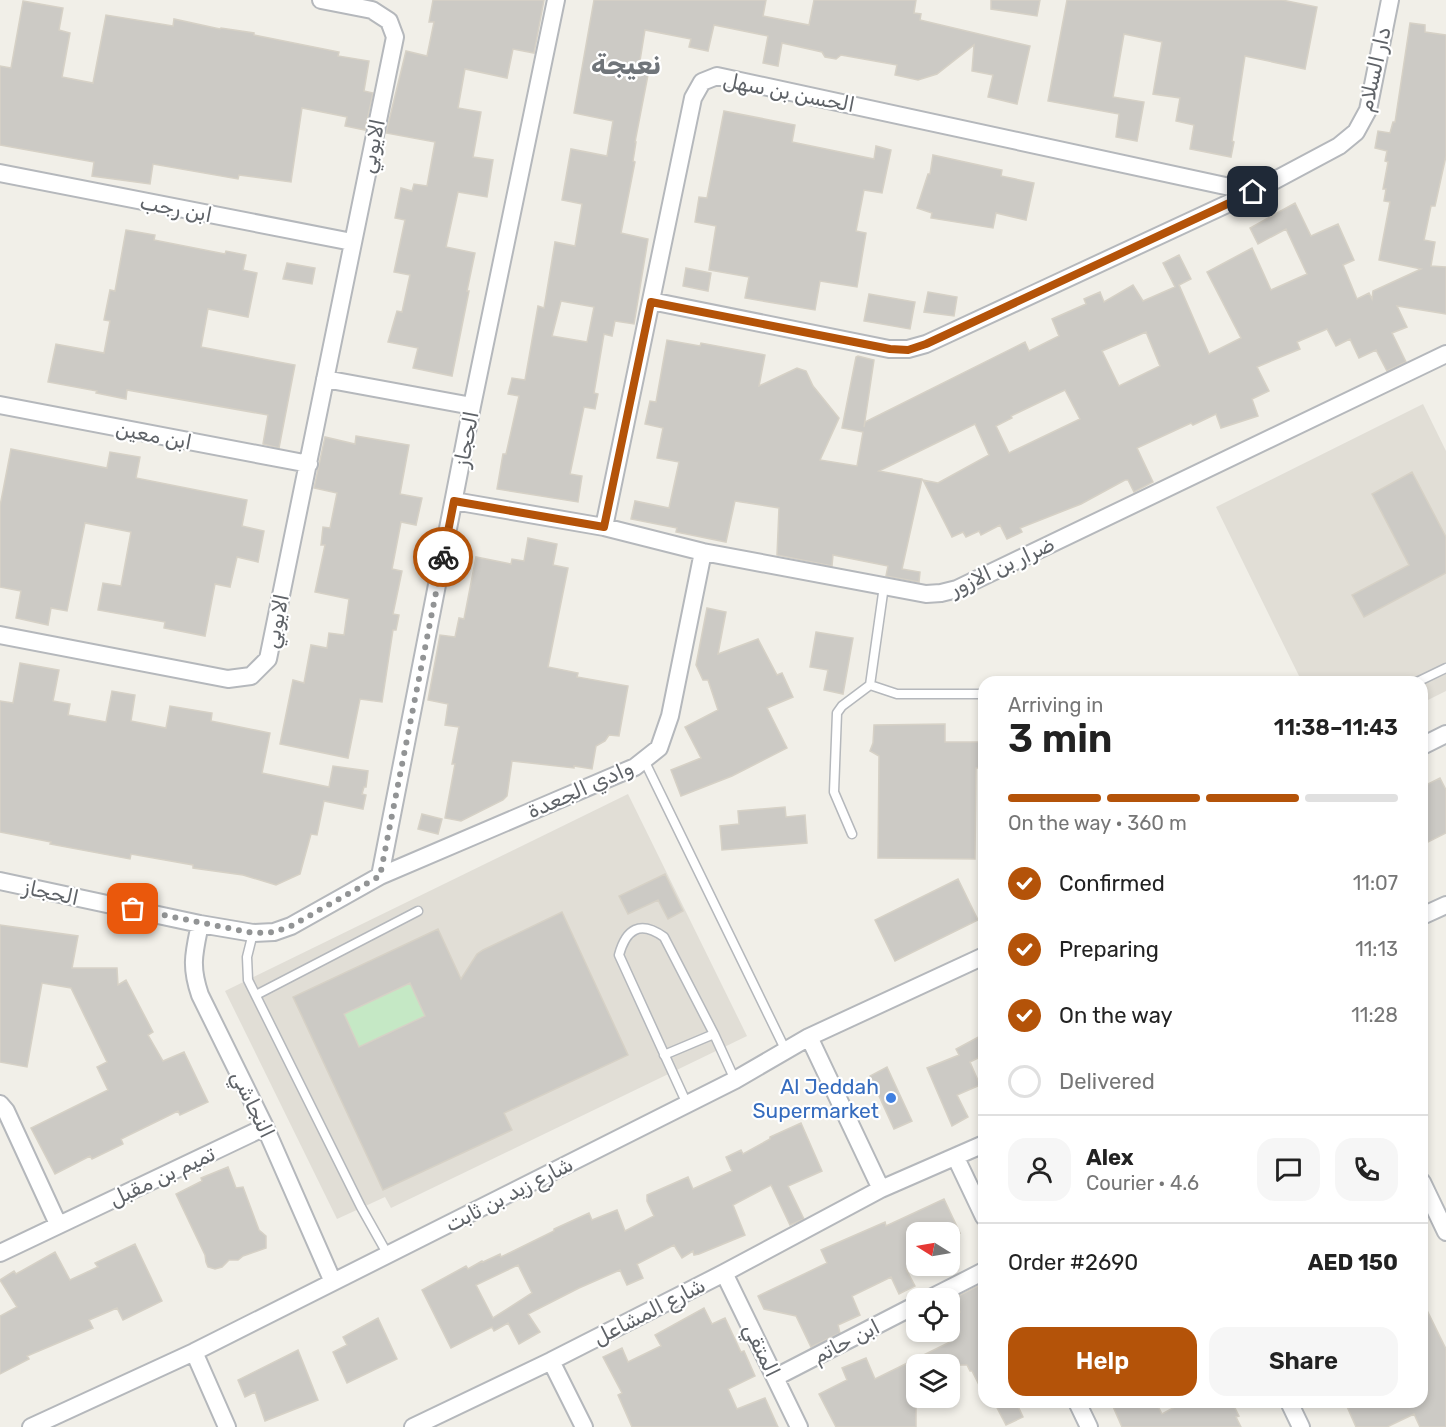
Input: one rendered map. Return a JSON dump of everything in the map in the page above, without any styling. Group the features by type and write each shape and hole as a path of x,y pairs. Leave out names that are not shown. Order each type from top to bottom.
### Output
{"street":[{"name":"الايوبي","path":"0,635 228,679 251,676 268,659 395,37 389,21 372,10 321,0"},
{"name":"الحجاز","path":"0,881 200,924 253,933 274,932 291,926 380,876 472,406 556,0"},
{"name":"دار السلام","path":"651,302 890,349 908,350 926,344 1253,192 1339,146 1356,132 1368,110 1390,0"},
{"name":"الحسن بن سهل","path":"604,527 693,98 702,82 717,76 1253,192"},
{"name":"ابن رجب","path":"0,173 352,242"},
{"name":"ضرار بن الازور","path":"454,501 604,527 703,552 926,594 941,594 957,589 1446,354"},
{"path":"325,379 472,406"},
{"name":"ابن معين","path":"0,405 309,464"},
{"name":"وادي الجعدة","path":"380,876 635,767 659,748 670,716 703,552"},
{"path":"1428,743 1446,734"},
{"path":"1428,913 1446,905"},
{"name":"النجاشي","path":"200,924 194,955 193,976 200,995 265,1127 333,1282"},
{"name":"شارع زيد بن ثابت","path":"31,1427 194,1352 735,1080 809,1037 978,959"},
{"path":"809,1037 881,1189"},
{"path":"0,1104 6,1111 58,1224"},
{"name":"تميم بن مقبل","path":"0,1253 265,1127"},
{"name":"شارع المشاعل","path":"414,1427 551,1361 724,1273 881,1189 978,1147"},
{"path":"956,1158 978,1204"},
{"path":"1428,1194 1446,1232"},
{"name":"المتقي","path":"724,1273 799,1427"},
{"path":"951,1288 978,1274"},
{"name":"ابن حاتم","path":"776,1377 906,1310"},
{"path":"194,1352 227,1427"},
{"path":"551,1361 584,1427"},
{"path":"1080,1408 1089,1427"},
{"path":"1292,1408 1301,1427"}],"lane":[{"path":"852,834 834,792 837,713 842,706 870,685 884,586"},
{"path":"1428,677 1446,668"},
{"path":"870,685 897,694 978,694"},
{"path":"644,759 786,1051"},
{"path":"256,995 418,911"},
{"path":"687,1104 619,955 622,941 632,931 643,928 653,929 664,937 735,1080"},
{"path":"253,933 246,968 248,980 362,1207 389,1255"},
{"path":"664,1055 714,1034"}],"shaded area":[{"path":"1423,404 1446,451 1446,691 1428,700 1428,676 1299,676 1216,507"},
{"path":"628,794 747,1036 391,1208 385,1197 337,1219 225,991"}],"green space":[{"path":"410,983 425,1016 359,1047 344,1014"}],"building":[{"path":"433,0 544,0 534,53 513,49 507,78 465,69 458,108 481,112 473,157 493,160 487,197 458,192 446,247 475,253 452,376 413,368 418,348 388,342 397,311 402,312 410,275 394,272 405,220 395,218 401,188 412,191 414,184 427,186 435,142 386,133 406,51 427,56 434,22 429,22"},
{"path":"594,0 766,0 763,16 809,25 814,0 916,0 914,13 921,14 920,20 1030,46 1017,104 988,97 993,75 972,71 974,45 937,74 918,80 895,75 897,65 841,55 836,59 825,57 822,52 782,43 778,66 763,63 768,36 714,25 708,51 689,47 691,39 645,30 638,73 648,75 635,142 633,161 635,162 621,233 648,239 634,324 615,321 612,336 604,334 594,393 598,394 595,409 584,407 570,474 582,476 578,502 497,489 503,454 506,454 519,396 508,394 512,378 525,380 538,306 544,308 555,242 575,246 582,204 562,200 571,149 607,156 613,121 574,113","holes":["561,301 594,307 587,342 552,336"]},
{"path":"991,0 1040,0 1037,16 991,9"},
{"path":"1067,0 1282,0 1317,7 1305,69 1245,56 1231,157 1190,149 1194,125 1176,121 1180,98 1153,94 1162,42 1124,34 1113,97 1144,102 1137,141 1116,137 1119,114 1048,101"},
{"path":"23,1 63,8 59,30 70,33 62,77 93,83 106,15 173,26 174,19 220,29 254,33 254,35 339,52 338,56 369,61 364,91 373,93 365,130 345,126 347,117 302,108 291,182 239,175 238,179 153,164 150,184 92,176 94,162 0,145 0,66 11,68"},
{"path":"1410,23 1425,25 1425,32 1446,35 1446,156 1435,206 1431,206 1424,240 1435,242 1431,266 1446,267 1446,314 1397,306 1407,327 1392,333 1406,362 1387,371 1376,350 1359,358 1350,339 1336,346 1327,329 1297,342 1300,349 1257,367 1269,391 1252,399 1258,416 1221,428 1216,414 1137,448 1153,482 1134,492 1128,480 1125,480 1081,504 1020,528 1022,532 1007,539 1000,525 981,535 979,531 966,537 963,532 952,537 923,480 938,483 989,455 975,424 879,471 922,479 902,569 920,572 919,582 886,576 888,566 833,555 832,566 777,555 779,508 735,501 726,542 676,532 677,528 631,519 635,501 669,508 679,462 657,458 663,428 645,424 650,401 656,402 667,340 700,346 701,343 765,355 759,386 797,368 806,371 813,386 839,418 820,460 857,466 863,432 842,428 856,357 874,360 864,427 865,422 1025,342 1029,351 1059,336 1052,319 1086,304 1084,299 1100,292 1104,302 1133,285 1143,301 1175,287 1163,263 1179,255 1191,279 1179,285 1209,354 1241,338 1207,272 1252,248 1271,290 1307,274 1286,229 1258,244 1250,228 1295,203 1311,236 1338,224 1354,260 1343,265 1357,299 1369,293 1372,299 1373,291 1421,269 1379,260 1390,202 1384,201 1386,189 1383,189 1388,162 1385,161 1387,151 1375,148 1378,131 1390,133 1393,122 1395,122","holes":["1146,332 1160,366 1119,386 1102,351","1065,390 1080,419 1009,453 996,426 1012,418 1011,416"]},
{"path":"724,111 795,125 792,142 874,159 876,146 891,150 882,193 864,190 856,231 866,233 857,287 820,281 815,310 745,298 749,277 709,270 716,226 695,222 699,197 707,198"},
{"path":"933,155 1002,170 1001,176 1034,183 1026,220 996,213 993,228 931,218 932,213 917,208 928,174 930,174"},
{"path":"126,230 155,235 154,240 225,254 226,251 246,255 243,270 257,273 248,317 208,309 201,347 295,365 279,448 263,444 268,415 127,390 126,399 48,382 56,344 104,353 110,321 104,320 110,290 115,291"},
{"path":"287,263 315,268 312,284 283,279"},
{"path":"686,268 711,273 708,291 683,286"},
{"path":"928,292 957,297 954,316 924,312"},
{"path":"869,294 915,302 910,329 864,321"},
{"path":"356,436 409,445 400,494 422,498 416,525 401,522 392,569 402,571 393,614 399,615 396,630 393,630 382,702 360,699 348,758 280,744 293,680 304,683 311,645 327,648 329,633 344,635 349,599 315,592 325,545 321,545 323,527 330,528 337,493 314,488 325,437 355,444"},
{"path":"11,449 107,468 110,452 140,457 136,478 247,500 242,526 264,531 258,562 237,557 230,587 215,584 205,636 164,628 165,622 98,610 103,583 121,586 131,532 85,523 67,611 51,608 48,625 16,618 21,591 0,587 0,506"},
{"path":"1412,472 1446,537 1446,573 1364,617 1352,595 1409,565 1372,494"},
{"path":"528,538 557,544 553,565 568,568 548,667 578,673 577,677 628,686 619,736 609,735 605,741 596,746 592,769 512,761 507,796 503,800 461,821 445,818 459,727 445,725 448,704 428,700 440,635 455,637 459,618 464,619 476,557 511,564 512,559 524,561"},
{"path":"707,608 726,612 718,654 758,639 777,675 782,673 793,697 767,708 787,748 732,776 681,796 671,770 701,758 685,727 718,710 708,680 703,680 696,665"},
{"path":"816,632 853,638 843,694 824,690 828,670 810,667"},
{"path":"20,663 59,670 53,701 70,704 68,715 106,722 112,691 135,695 131,721 166,728 170,706 212,713 211,721 270,733 262,773 329,787 333,766 368,771 366,787 362,794 366,795 363,809 324,801 317,835 311,834 300,874 276,885 243,875 193,868 193,865 131,854 130,859 0,832 0,701 13,703"},
{"path":"945,724 945,742 978,742 975,859 878,858 879,756 870,751 874,725"},
{"path":"1440,778 1446,790 1446,833 1428,842 1428,784"},
{"path":"785,807 786,817 805,815 807,843 722,850 720,826 739,824 738,811"},
{"path":"422,814 442,819 438,834 418,829"},
{"path":"665,874 683,911 668,919 658,900 628,914 619,896"},
{"path":"958,879 978,920 895,961 875,920"},
{"path":"562,912 628,1055 504,1113 512,1130 383,1190 293,997 438,929 461,979 477,954","holes":["410,983 425,1016 359,1047 344,1014"]},
{"path":"0,925 78,936 72,968 117,968 118,985 126,980 153,1032 148,1035 163,1061 184,1052 208,1102 180,1115 178,1111 121,1139 123,1144 92,1159 90,1156 55,1174 31,1128 108,1090 97,1067 107,1062 71,988 42,983 27,1067 0,1062"},
{"path":"978,1037 978,1058 970,1062 978,1086 957,1095 968,1117 952,1126 927,1068 959,1055 956,1049"},
{"name":"Al Jeddah Supermarket","path":"887,1067 912,1121 894,1129 870,1076"},
{"path":"801,1123 822,1171 788,1186 804,1219 790,1225 771,1185 733,1205 745,1235 699,1254 694,1255 693,1251 682,1258 674,1245 637,1264 643,1278 627,1285 620,1270 579,1288 528,1314 540,1332 519,1344 508,1323 494,1331 492,1327 451,1348 422,1290 466,1266 468,1269 500,1254 501,1257 589,1213 592,1220 617,1210 625,1231 654,1216 647,1201 647,1195 688,1177 693,1189 732,1171 726,1157 741,1150 743,1154 770,1137","holes":["518,1265 532,1293 493,1318 476,1285"]},
{"path":"228,1167 236,1188 243,1187 259,1230 266,1236 266,1248 238,1260 229,1260 222,1267 215,1269 208,1267 205,1255 176,1194 202,1181 201,1178"},
{"path":"944,1199 955,1222 906,1222 906,1276 910,1276 915,1286 906,1288 906,1290 899,1294 891,1277 852,1296 860,1315 838,1325 840,1333 811,1347 796,1316 764,1309 758,1296 827,1263 821,1250 885,1222 886,1226"},
{"path":"135,1244 162,1301 123,1320 117,1308 89,1320 93,1328 27,1356 29,1359 0,1374 0,1316 17,1307 0,1280 14,1271 16,1274 55,1252 70,1280 98,1267 95,1263"},
{"path":"978,1286 978,1383 967,1365 960,1365 960,1354 926,1354 950,1342 960,1342 960,1295"},
{"path":"704,1308 712,1324 725,1318 755,1376 728,1389 737,1409 765,1398 778,1427 632,1427 618,1395 622,1393 603,1357 622,1348 628,1362 661,1346 655,1335"},
{"path":"1428,1312 1446,1349 1446,1427 1420,1427 1414,1414 1387,1427 1356,1427 1348,1408 1428,1408"},
{"path":"378,1318 397,1359 347,1383 333,1352 347,1345 343,1337"},
{"path":"298,1350 318,1400 265,1421 255,1392 245,1397 238,1380"},
{"path":"866,1358 875,1379 906,1364 906,1408 916,1408 916,1427 836,1427 819,1394 847,1380 842,1368"},
{"path":"997,1408 1019,1408 1023,1417 1006,1425"},
{"path":"1114,1408 1159,1408 1162,1414 1173,1408 1235,1408 1241,1427 1122,1427"}],"way so far":[{"path":"133,909 253,933 274,932 291,926 380,876 443,557"}],"place":[{"name":"Al Jeddah Supermarket","path":"891,1098"}],"district":[{"name":"نعيجة","path":"626,65"}],"route":[{"path":"443,557 454,501 604,527 651,302 890,349 908,350 926,344 1253,192"}]}
